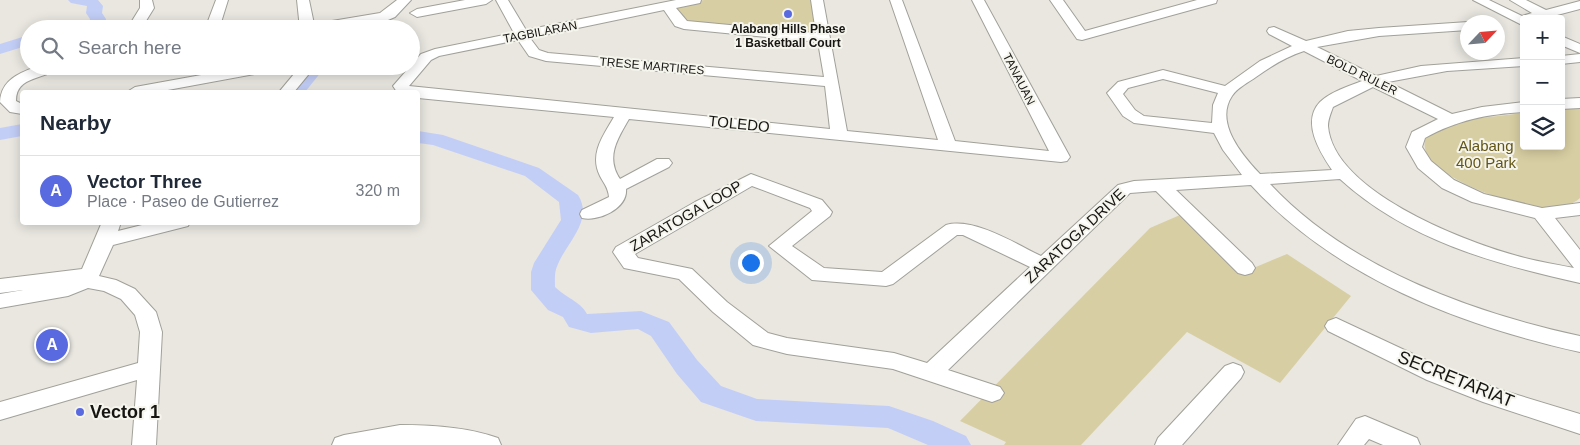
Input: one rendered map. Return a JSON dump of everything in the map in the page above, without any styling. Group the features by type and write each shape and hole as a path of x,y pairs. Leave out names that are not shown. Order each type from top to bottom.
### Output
{"street":[{"path":"140,20 147,8 146,0"},
{"path":"215,20 222,0"},
{"path":"303,0 306,20"},
{"path":"369,20 390,14 405,0"},
{"path":"417,13 486,0"},
{"name":"TRESE MARTIRES","path":"502,0 534,53 546,57 832,82"},
{"name":"TAGBILARAN","path":"420,66 430,55 695,0"},
{"path":"817,0 832,82 839,134"},
{"path":"896,0 948,145"},
{"name":"TANAUAN","path":"978,0 1061,157"},
{"path":"1056,0 1082,36 1210,0"},
{"path":"1479,0 1520,19"},
{"path":"1516,0 1544,14"},
{"path":"668,6 680,23 684,25 824,38"},
{"path":"1540,15 1580,6"},
{"path":"1505,22 1520,20"},
{"path":"1460,27 1351,36 1304,46 1257,66 1228,91 1221,108 1221,129 1237,158 1255,181 1274,200 1302,224 1348,255 1405,286 1464,311 1519,329 1580,344"},
{"name":"BOLD RULER","path":"1274,31 1450,119"},
{"path":"1565,42 1580,49"},
{"path":"1565,60 1580,58"},
{"path":"1520,62 1422,69 1373,80 1339,96 1326,106 1320,127 1327,149 1344,174 1368,195 1398,215 1446,238 1499,258 1580,276"},
{"path":"1221,129 1140,120 1129,113 1115,93 1124,85 1163,74 1228,91"},
{"path":"20,109 16,109 8,102 6,94 17,80 30,75"},
{"path":"146,90 227,75"},
{"path":"288,90 301,75"},
{"name":"TAGBILARAN","path":"408,90 402,86 412,75"},
{"name":"TOLEDO","path":"420,93 1061,157"},
{"path":"1565,104 1580,102"},
{"path":"1520,107 1479,111 1450,119 1418,135 1414,147 1424,164 1448,184 1478,198 1542,214 1580,209"},
{"path":"589,214 614,204 618,197 617,188 605,174 602,155 624,113"},
{"path":"617,188 663,162"},
{"name":"ZARATOGA DRIVE","path":"931,372 1124,189 1134,186 1255,181 1344,174"},
{"name":"ZARATOGA LOOP","path":"992,393 894,361 787,346 761,339 720,308 685,274 631,263 623,252 751,179 816,204 823,212 779,246 819,275 886,279 953,229 966,229 1043,265"},
{"path":"1161,186 1245,268"},
{"path":"1542,214 1580,263"},
{"path":"0,301 68,290 86,281 109,231 157,225"},
{"path":"0,286 79,275 86,281 109,285 128,294 145,312 151,332 144,445"},
{"name":"SECRETARIAT","path":"1336,326 1435,374 1491,396 1580,424"},
{"path":"0,411 149,368"},
{"path":"1166,445 1233,372"},
{"path":"1350,445 1365,426 1408,445"},
{"path":"344,445 392,435 424,434 488,445"}],"green space":[{"path":"704,0 812,0 819,35 687,21 676,6"},
{"name":"Alabang 400 Park","path":"1580,108 1580,198 1561,207 1540,208 1528,206 1493,196 1474,188 1441,169 1430,159 1425,148 1426,136 1463,120 1520,113 1520,150 1565,150 1565,109"},
{"path":"1180,215 1239,274 1287,254 1351,296 1280,383 1187,332 1081,445 1004,445 1006,442 960,421 1150,228"}],"waterway":[{"path":"76,0 92,2 95,6 94,13 98,20"},
{"path":"0,49 20,43"},
{"path":"298,90 310,75"},
{"path":"0,134 20,130"},
{"path":"420,137 436,139 532,172 570,200 572,220 546,263 543,272 543,290 557,304 573,311 578,321 591,324 641,320 660,329 687,367 711,394 756,410 843,413 889,417 923,429 956,445"}],"place":[{"name":"Alabang Hills Phase 1 Basketball Court","path":"788,14"},
{"name":"Vector Three","path":"52,345"},
{"name":"Vector 1","path":"80,412"}]}
